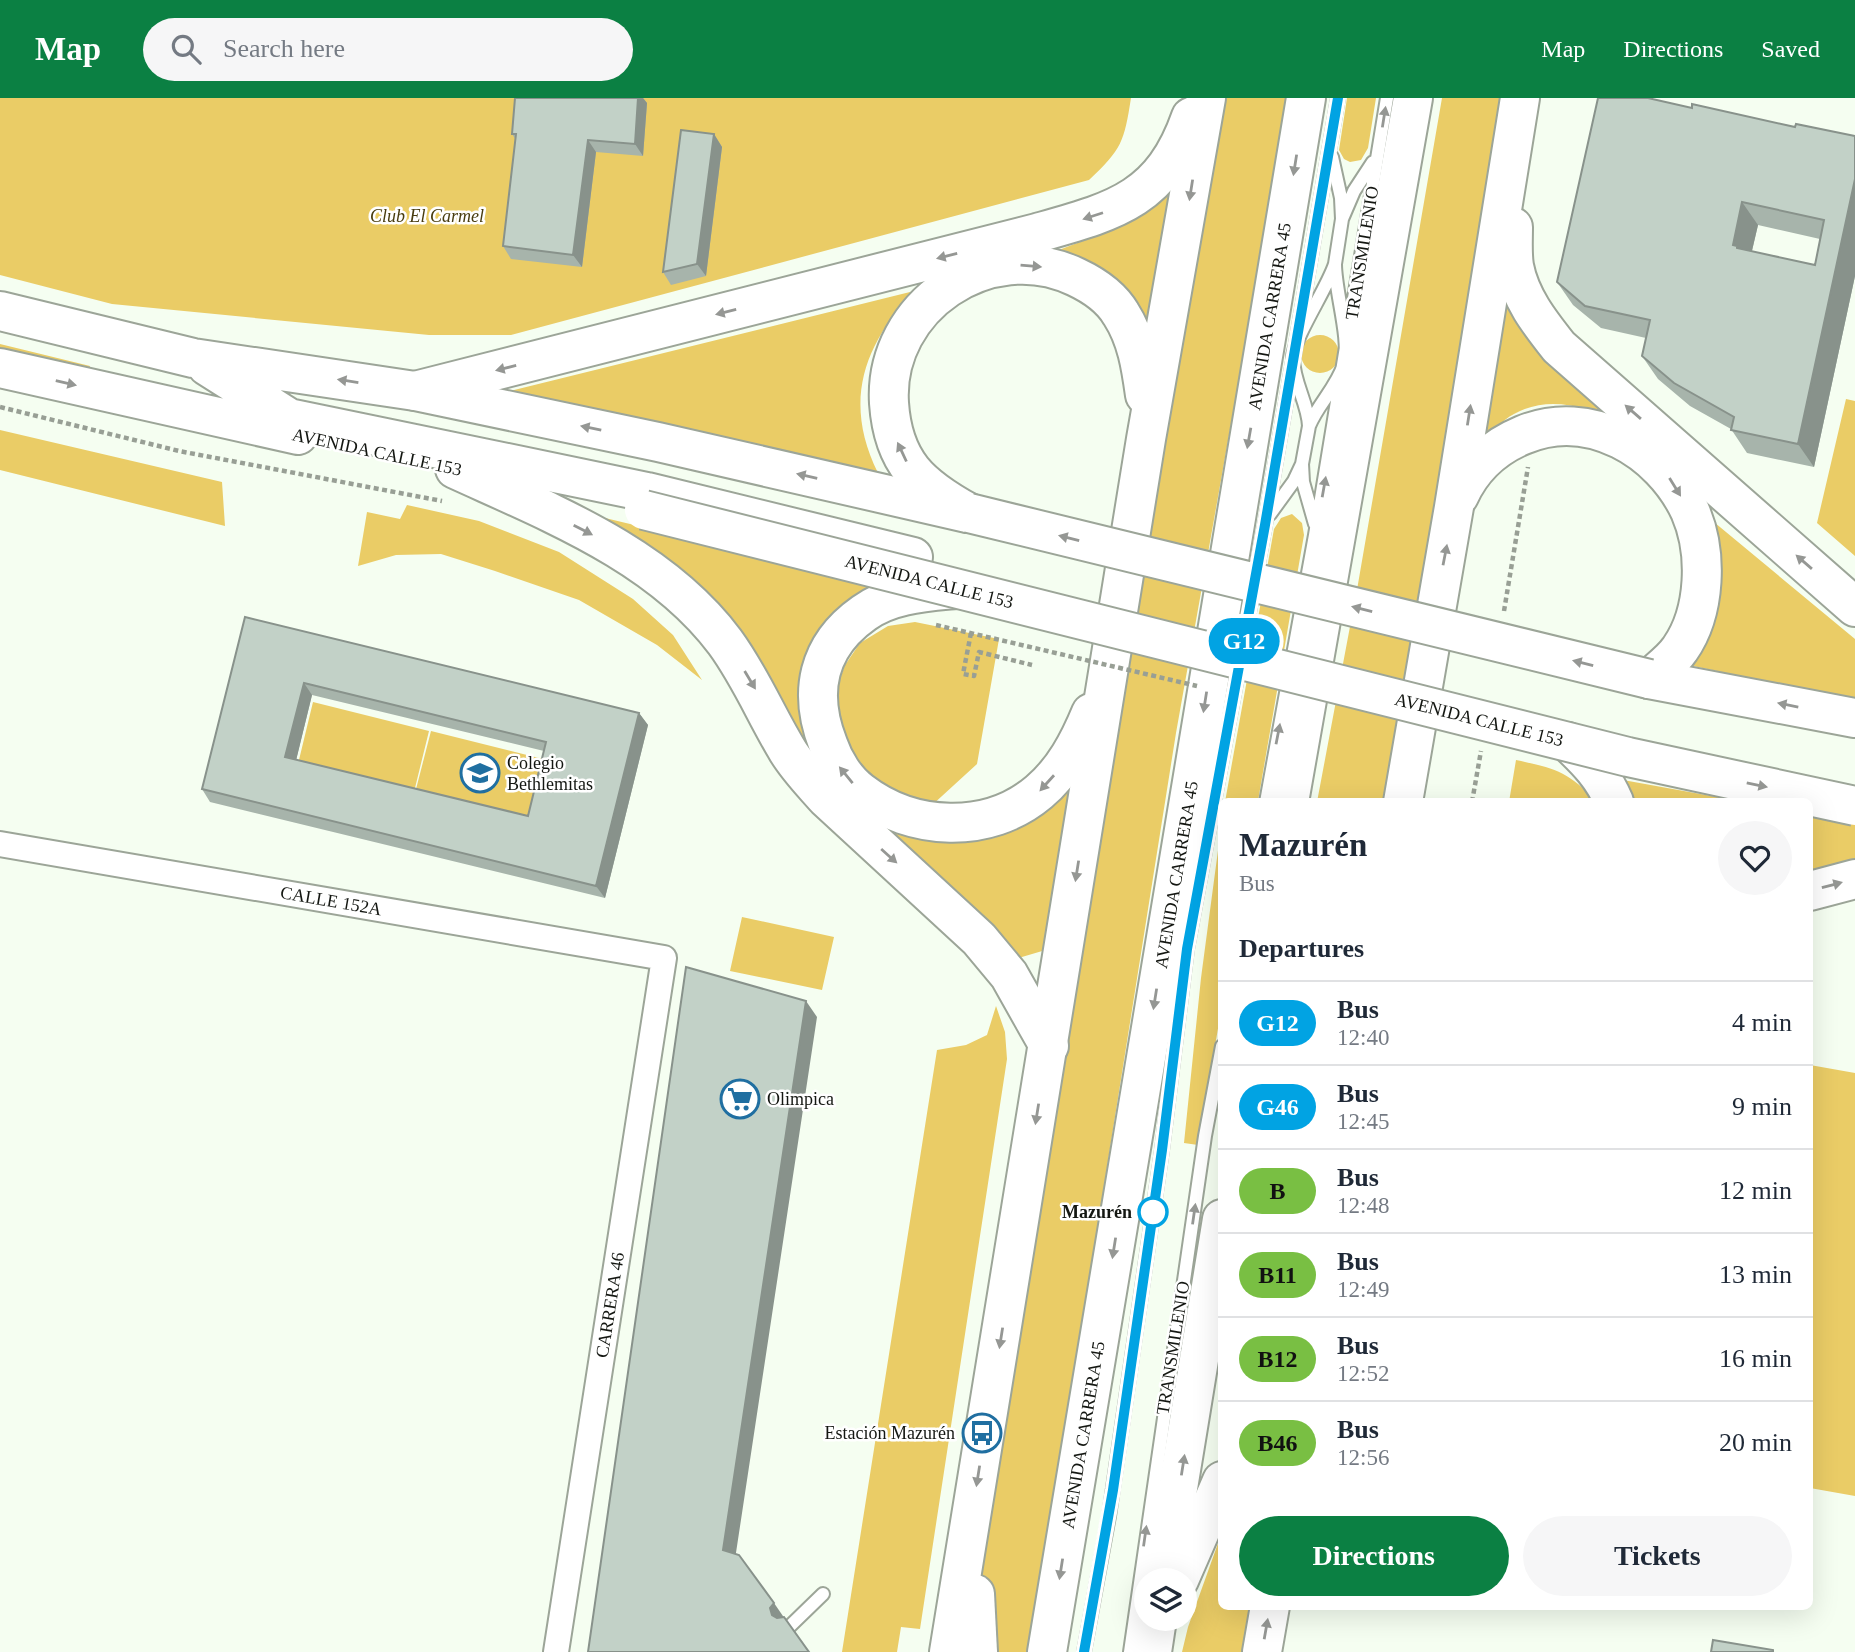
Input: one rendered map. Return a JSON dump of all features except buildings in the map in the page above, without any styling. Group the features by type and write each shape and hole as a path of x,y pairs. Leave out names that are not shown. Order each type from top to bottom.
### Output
{"main road":[{"path":"415,391 1010,240 1107,212 1139,195 1164,171 1185,133 1197,98"},
{"path":"949,1652 1146,439 1206,98"},
{"name":"AVENIDA CARRERA 45","path":"1047,1652 1306,98"},
{"path":"1290,798 1413,98"},
{"path":"1406,795 1520,98"},
{"path":"1510,157 1514,264 1523,295 1540,323 1559,347 1855,607"},
{"path":"969,513 923,485 908,466 894,431 888,391 892,364 902,338 916,315 935,295 958,280 983,270 1010,264 1037,265 1064,271 1089,283 1110,300 1128,327 1140,358 1145,397 1146,439"},
{"name":"AVENIDA CALLE 153","path":"0,311 193,358 415,391 658,442 969,513 1649,679 1855,718"},
{"name":"AVENIDA CALLE 153","path":"193,358 289,418 1614,730 1855,779"},
{"name":"AVENIDA CALLE 153","path":"0,368 451,486 646,501 956,589 1568,742 1855,806"},
{"path":"1454,507 1466,480 1485,458 1509,441 1536,429 1562,425 1589,427 1614,435 1638,448 1668,476 1690,511 1701,551 1700,593 1696,614 1681,647 1671,660 1649,679"},
{"path":"451,486 604,541 642,565 696,610 724,641 751,681 787,751 809,779 826,798 979,939 1009,975 1049,1046"},
{"path":"956,589 891,599 866,611 843,630 828,654 818,680 817,705 823,732 833,757 860,792 900,815 956,824 978,821 1006,812 1038,792 1066,762 1081,740 1111,658"},
{"path":"1568,742 1606,782 1612,798"},
{"path":"1813,890 1855,879"},
{"path":"1166,1568 1218,1244"},
{"path":"1184,1568 1218,1490"},
{"path":"971,1522 978,1652"},
{"path":"1262,1652 1269,1610"}],"street":[{"name":"CALLE 152A","path":"0,844 664,958"},
{"name":"CARRERA 46","path":"556,1652 664,958"}],"lane":[{"name":"TRANSMILENIO","path":"1084,1652 1111,1503 1162,1150 1187,949 1265,525 1338,98"},
{"name":"TRANSMILENIO","path":"1267,798 1315,535 1387,98"},
{"name":"TRANSMILENIO","path":"1315,535 1312,508 1303,482 1302,464 1309,426 1317,409 1338,379 1345,360 1335,264 1342,219 1341,198 1333,162 1332,139"},
{"name":"TRANSMILENIO","path":"1342,219 1354,191 1371,167 1380,146"},
{"name":"TRANSMILENIO","path":"1309,426 1293,355 1335,264"},
{"name":"TRANSMILENIO","path":"1265,525 1302,464"},
{"name":"TRANSMILENIO","path":"1151,1636 1201,1163 1218,1068"},
{"path":"790,1626 824,1594"}],"path":[{"path":"0,407 179,451 422,496 451,486"},
{"path":"925,623 936,625"},
{"path":"971,633 963,674 974,676 979,652 1032,665"}],"green space":[{"name":"Club El Carmel","path":"0,98 1131,98 1120,144 1089,180 511,335 429,335 112,304 0,275"},
{"path":"1221,98 1289,98 1176,733 1030,1652 988,1652 978,1544"},
{"path":"1347,98 1376,98 1368,148 1361,160 1350,162 1344,159 1339,150"},
{"path":"1442,98 1505,98 1386,798 1318,798 1358,584"},
{"path":"1171,187 1147,334 1043,256 1122,226 1150,209"},
{"path":"914,291 882,333 864,376 862,422 867,447 878,473 498,394"},
{"path":"1507,296 1621,419 1567,405 1541,405 1527,408 1510,417 1481,444"},
{"path":"1320,335 1334,340 1339,354 1334,368 1320,373 1306,368 1301,354 1306,340"},
{"path":"0,344 90,366 89,370 0,348"},
{"path":"1846,399 1855,401 1855,556 1817,523"},
{"path":"0,430 222,482 225,526 0,470"},
{"path":"407,505 479,521 559,552 633,599 673,635 702,680 657,645 579,600 495,571 441,554 396,555 358,566 367,512 400,519"},
{"path":"1697,508 1855,639 1855,700 1693,666 1716,614"},
{"path":"1292,514 1302,523 1304,535 1259,798 1226,798 1274,529 1281,518"},
{"path":"601,517 883,585 838,608 813,643 813,760 670,563"},
{"path":"915,622 999,639 977,764 930,807 905,801 861,774 835,727 838,684 845,665 860,643 888,626"},
{"path":"313,702 429,731 414,792 298,764"},
{"path":"431,731 547,760 532,822 415,793"},
{"path":"1516,760 1560,772 1592,798 1510,798"},
{"path":"1623,780 1722,798 1627,798"},
{"path":"1075,787 1049,949 1015,959 860,816 966,841 994,838 1025,825"},
{"path":"1813,816 1855,823 1855,863 1813,871"},
{"path":"1218,850 1218,1028 1198,1145 1184,1143 1201,978"},
{"path":"742,917 834,937 822,990 730,971"},
{"path":"996,1006 1005,1032 1007,1059 920,1629 901,1627 897,1652 842,1652 937,1050 966,1045 987,1035"},
{"path":"1813,1066 1855,1073 1855,1496 1813,1489"},
{"path":"1218,1543 1218,1610 1252,1610 1245,1652 1182,1652 1187,1631 1197,1631 1197,1602"}],"bus line":[{"name":"G12","path":"1084,1652 1113,1490 1162,1150 1187,949 1265,525 1338,98"}],"place":[{"name":"Colegio Bethlemitas","path":"480,773"},
{"name":"Olimpica","path":"740,1099"},
{"name":"Mazurén","path":"1153,1212"},
{"name":"Estación Mazurén","path":"982,1433"}]}
